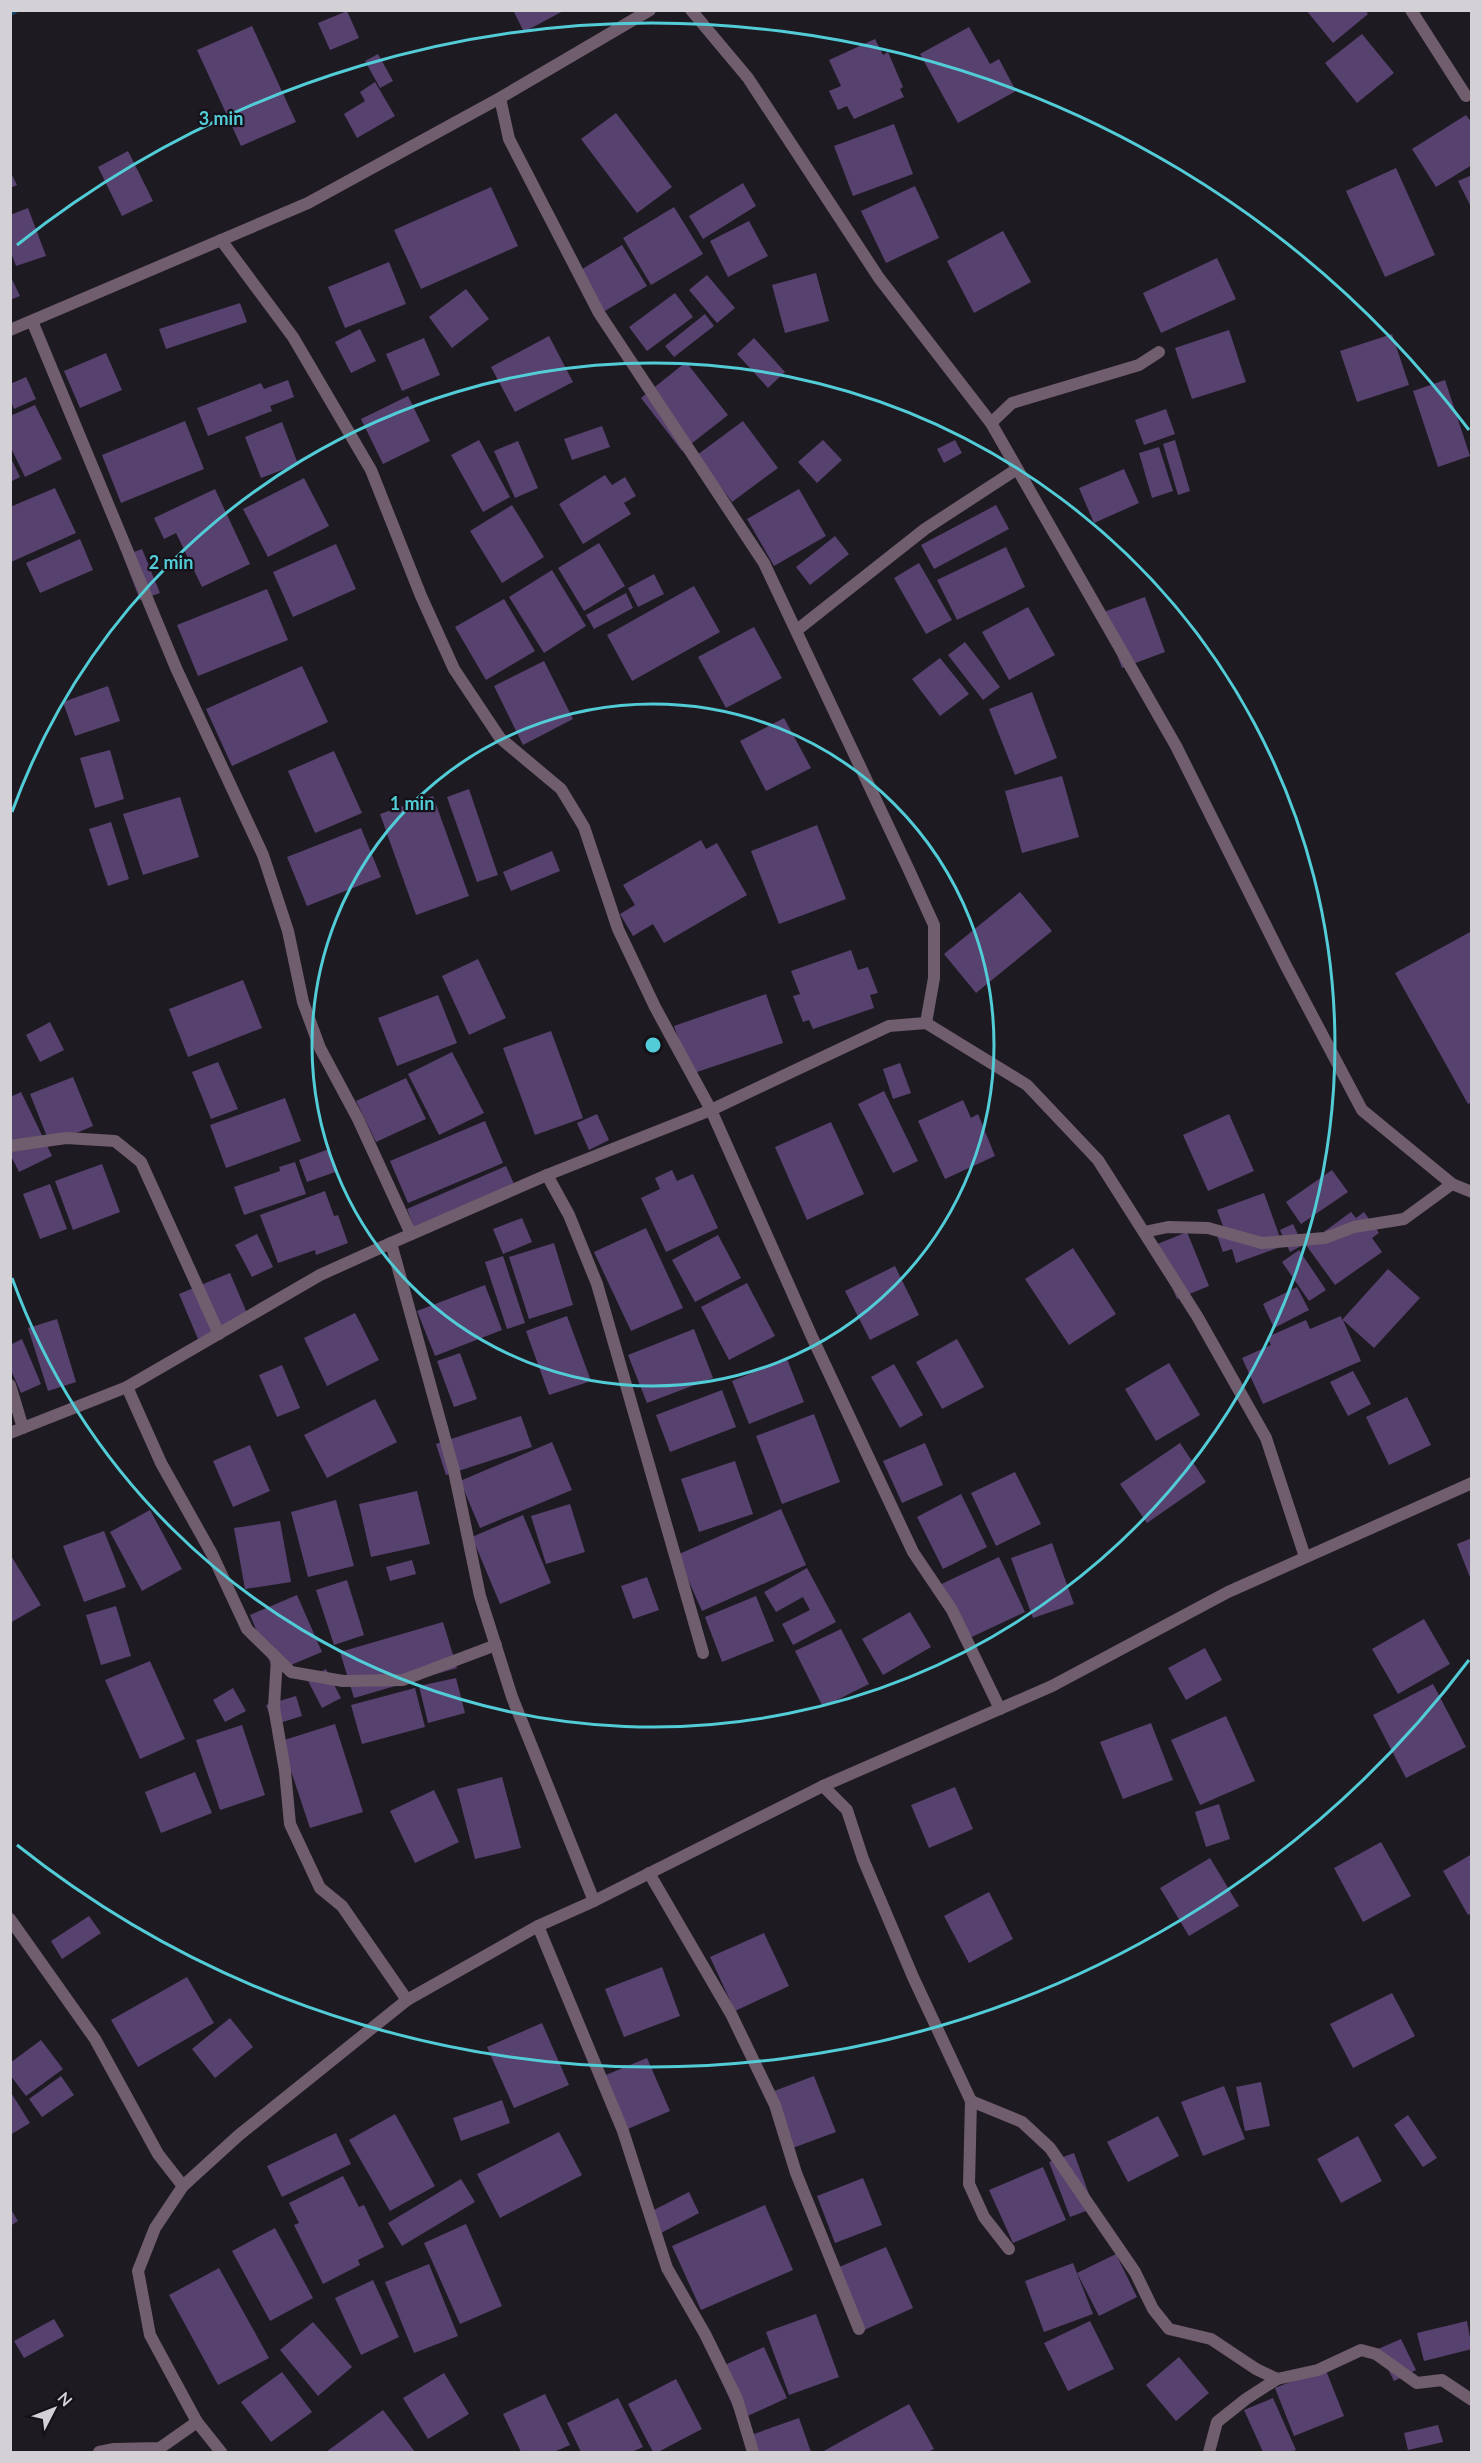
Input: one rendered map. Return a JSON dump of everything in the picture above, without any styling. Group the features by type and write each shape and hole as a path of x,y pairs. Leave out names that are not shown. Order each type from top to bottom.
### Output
{"street":[{"path":"10,330 308,204 500,98 650,10"},
{"path":"691,10 748,78 879,278 991,423 1176,746 1286,966 1362,1110 1452,1184 1472,1192"},
{"path":"1412,10 1466,96"},
{"path":"500,98 509,139 599,314 764,563 934,925 934,978 926,1023"},
{"path":"221,240 293,337 371,470 421,596 454,669 500,738 561,789 584,827 618,929 656,1007 711,1110 812,1337 913,1552 952,1610 1000,1709"},
{"path":"32,321 176,668 263,855 288,931 303,1002 320,1048 358,1119 411,1234"},
{"path":"991,423 1012,403 1139,365 1159,352"},
{"path":"797,630 925,529 1017,469"},
{"path":"10,1433 127,1387 320,1275 411,1234 547,1175 711,1110 889,1026 926,1023 1027,1084 1098,1161 1197,1316 1266,1438 1305,1557"},
{"path":"10,1146 66,1138 115,1141 141,1162 219,1334"},
{"path":"547,1175 569,1215 597,1284 703,1653"},
{"path":"1144,1232 1168,1227 1208,1228 1262,1243 1325,1238 1354,1227 1404,1219 1452,1184"},
{"path":"391,1243 454,1471 480,1596 512,1696 594,1901"},
{"path":"10,1385 23,1428"},
{"path":"127,1387 160,1463 212,1554 247,1629 291,1672 343,1681 403,1680 496,1645"},
{"path":"221,2452 197,2422 150,2335 138,2271 155,2228 183,2186 239,2135 406,2000 538,1926 594,1901 823,1786 1052,1686 1228,1592 1472,1483"},
{"path":"277,1658 274,1707 285,1770 290,1824 320,1888 342,1906 406,2000"},
{"path":"823,1786 847,1810 863,1859 971,2101 969,2184 984,2217 1009,2249"},
{"path":"649,1873 731,2014 775,2105 796,2173 859,2329"},
{"path":"10,1919 96,2039 158,2154 183,2186"},
{"path":"538,1926 623,2131 667,2268 705,2334 737,2399 753,2452"},
{"path":"971,2101 1022,2122 1050,2148 1136,2272 1153,2309 1169,2329 1211,2339 1256,2369 1277,2379"},
{"path":"1209,2452 1217,2422 1246,2399 1277,2379 1318,2370 1361,2350 1376,2354 1416,2383 1442,2380 1472,2400"},
{"path":"99,2452 114,2449 160,2448 197,2422"}],"building":[{"path":"513,10 565,10 524,32"},
{"path":"1306,10 1365,10 1368,14 1333,43"},
{"path":"347,11 359,38 330,50 318,23"},
{"path":"252,26 296,122 241,146 197,50"},
{"path":"969,27 990,64 999,59 1016,91 958,123 920,54"},
{"path":"1362,34 1394,73 1357,103 1325,63"},
{"path":"875,39 883,55 888,52 903,87 900,89 904,97 854,119 847,106 838,110 829,91 841,86 829,60"},
{"path":"378,54 393,81 380,88 365,61"},
{"path":"375,82 395,116 357,138 344,114 365,101 360,92"},
{"path":"616,113 672,187 637,213 581,139"},
{"path":"1466,115 1472,123 1472,165 1436,187 1412,149"},
{"path":"894,124 913,174 853,196 834,146"},
{"path":"128,151 153,201 122,216 98,167"},
{"path":"1396,168 1435,255 1385,277 1346,191"},
{"path":"10,171 17,185 10,188"},
{"path":"1472,175 1472,209 1458,181"},
{"path":"743,183 756,206 703,239 689,216"},
{"path":"915,186 939,238 886,263 861,211"},
{"path":"491,187 518,246 421,289 394,230"},
{"path":"674,207 703,254 651,285 623,238"},
{"path":"28,208 46,256 16,266 10,250 10,215"},
{"path":"749,221 768,256 728,277 710,241"},
{"path":"1003,231 1031,282 974,313 947,261"},
{"path":"622,245 647,286 603,312 579,271"},
{"path":"1217,258 1236,299 1161,333 1143,293"},
{"path":"389,262 406,304 345,328 328,287"},
{"path":"816,273 829,321 785,333 772,285"},
{"path":"10,275 20,296 10,300"},
{"path":"707,275 735,308 717,323 689,290"},
{"path":"466,289 489,319 452,348 429,317"},
{"path":"675,293 693,317 647,351 629,327"},
{"path":"240,303 247,322 166,349 159,329"},
{"path":"705,314 714,326 674,357 665,346"},
{"path":"360,329 376,361 351,373 335,342"},
{"path":"1229,330 1246,382 1192,399 1175,348"},
{"path":"1392,334 1409,385 1357,402 1340,351"},
{"path":"549,336 573,382 515,412 491,367"},
{"path":"424,338 440,375 402,391 386,354"},
{"path":"754,338 785,372 768,388 737,354"},
{"path":"106,353 122,390 80,408 64,371"},
{"path":"686,362 728,415 682,451 641,398"},
{"path":"26,377 36,399 14,409 10,400 10,384"},
{"path":"288,380 294,397 270,406 272,411 208,436 197,408 261,383 264,389"},
{"path":"1445,380 1470,456 1438,467 1413,391"},
{"path":"408,396 430,441 383,464 361,419"},
{"path":"35,405 62,459 25,477 10,446 10,416"},
{"path":"1166,409 1175,434 1144,445 1135,420"},
{"path":"185,421 204,469 121,503 102,455"},
{"path":"743,421 778,468 732,502 697,455"},
{"path":"282,422 298,464 261,478 245,437"},
{"path":"602,426 610,447 572,460 564,439"},
{"path":"479,440 510,497 483,512 451,455"},
{"path":"823,440 842,460 817,483 798,462"},
{"path":"955,440 962,453 944,463 937,449"},
{"path":"1175,440 1190,491 1178,495 1163,444"},
{"path":"518,441 538,488 515,498 494,451"},
{"path":"1159,447 1173,491 1152,498 1139,453"},
{"path":"10,456 20,477 10,482"},
{"path":"1124,469 1139,503 1094,523 1079,488"},
{"path":"605,475 612,485 625,477 636,496 624,503 631,514 583,544 559,504"},
{"path":"304,478 329,526 268,557 243,509"},
{"path":"55,488 76,533 11,562 10,507"},
{"path":"215,489 250,564 202,587 176,533 164,539 154,518"},
{"path":"799,489 826,536 774,566 747,519"},
{"path":"512,505 544,557 502,583 470,531"},
{"path":"996,505 1009,529 934,569 921,545"},
{"path":"835,536 849,554 810,585 796,567"},
{"path":"80,539 93,570 40,593 26,563"},
{"path":"599,543 625,586 584,611 558,568"},
{"path":"336,544 356,589 293,617 273,572"},
{"path":"1006,547 1025,587 957,620 937,580"},
{"path":"142,549 160,593 140,600 123,556"},
{"path":"919,563 952,620 926,634 894,578"},
{"path":"552,570 586,626 544,653 509,597"},
{"path":"654,574 664,594 638,607 628,588"},
{"path":"694,586 720,632 632,681 607,635"},
{"path":"267,589 288,640 198,676 177,625"},
{"path":"626,593 633,608 594,629 586,615"},
{"path":"1145,597 1165,652 1122,668 1101,613"},
{"path":"504,599 535,651 486,680 455,627"},
{"path":"1028,607 1055,655 1009,680 982,632"},
{"path":"754,627 782,678 726,708 698,657"},
{"path":"965,642 1000,687 983,700 948,655"},
{"path":"940,658 969,694 940,716 912,679"},
{"path":"544,661 573,719 523,745 494,686"},
{"path":"302,666 328,722 232,766 206,709"},
{"path":"108,686 120,721 75,736 63,702"},
{"path":"1032,692 1057,758 1015,775 989,709"},
{"path":"784,718 811,768 766,791 740,741"},
{"path":"110,750 124,799 95,808 80,758"},
{"path":"334,751 362,813 315,833 288,771"},
{"path":"1062,776 1079,837 1022,853 1005,791"},
{"path":"469,789 498,875 477,882 447,797"},
{"path":"433,796 469,896 416,915 380,814"},
{"path":"180,797 199,857 143,875 123,814"},
{"path":"111,822 129,879 108,886 89,829"},
{"path":"817,825 846,899 779,924 751,851"},
{"path":"361,828 381,877 307,906 287,857"},
{"path":"701,840 706,849 717,843 747,895 664,943 653,924 633,936 620,914 635,905 623,885"},
{"path":"552,851 560,871 511,891 503,872"},
{"path":"1020,892 1052,931 976,993 944,954"},
{"path":"1472,931 1472,1102 1468,1104 1395,973"},
{"path":"851,950 858,970 868,967 878,993 870,995 874,1008 813,1029 809,1020 803,1022 793,996 800,994 791,971"},
{"path":"478,959 506,1018 469,1035 442,976"},
{"path":"243,980 262,1028 188,1057 169,1009"},
{"path":"766,994 783,1043 691,1074 674,1026"},
{"path":"438,995 457,1043 397,1066 378,1018"},
{"path":"50,1022 64,1050 40,1062 26,1035"},
{"path":"551,1031 583,1118 535,1135 503,1048"},
{"path":"452,1052 484,1113 439,1135 408,1074"},
{"path":"218,1062 238,1109 211,1119 192,1072"},
{"path":"900,1063 911,1093 893,1099 883,1069"},
{"path":"73,1077 93,1126 50,1144 30,1094"},
{"path":"406,1078 426,1119 376,1142 356,1101"},
{"path":"884,1091 918,1161 893,1173 858,1104"},
{"path":"21,1092 52,1156 19,1172 10,1154 10,1097"},
{"path":"285,1098 301,1141 226,1168 210,1125"},
{"path":"963,1100 971,1118 978,1114 995,1156 945,1179 918,1121"},
{"path":"597,1114 609,1140 589,1150 577,1123"},
{"path":"1229,1114 1254,1171 1208,1191 1183,1135"},
{"path":"485,1121 503,1163 408,1203 390,1161"},
{"path":"831,1122 864,1194 807,1220 775,1147"},
{"path":"329,1149 338,1171 307,1182 299,1160"},
{"path":"295,1162 306,1194 244,1215 234,1187 280,1171 279,1167"},
{"path":"102,1164 120,1212 73,1230 55,1181"},
{"path":"506,1166 514,1184 414,1227 407,1209"},
{"path":"672,1170 677,1181 693,1174 718,1228 666,1252 641,1198 660,1189 655,1178"},
{"path":"1332,1170 1348,1192 1301,1224 1286,1202"},
{"path":"50,1184 67,1229 40,1239 23,1194"},
{"path":"325,1191 334,1216 338,1215 348,1243 316,1255 315,1250 278,1263 260,1215"},
{"path":"1264,1193 1283,1246 1236,1263 1232,1249 1223,1252 1215,1230 1223,1226 1217,1210"},
{"path":"1351,1212 1356,1218 1364,1212 1379,1233 1372,1238 1382,1252 1335,1285 1306,1245"},
{"path":"522,1218 532,1242 503,1254 493,1229"},
{"path":"1293,1224 1303,1245 1290,1252 1280,1230"},
{"path":"646,1228 683,1308 631,1331 594,1252"},
{"path":"1187,1232 1209,1286 1177,1299 1155,1245"},
{"path":"257,1234 273,1267 252,1277 235,1245"},
{"path":"718,1235 741,1278 695,1302 672,1260"},
{"path":"554,1243 573,1305 529,1319 509,1257"},
{"path":"1073,1248 1116,1314 1069,1345 1025,1279"},
{"path":"1299,1250 1326,1290 1309,1301 1282,1262"},
{"path":"503,1256 525,1323 507,1329 485,1262"},
{"path":"895,1266 919,1315 870,1340 845,1291"},
{"path":"1388,1269 1420,1298 1374,1348 1343,1320 1361,1361 1263,1404 1242,1358 1271,1345 1267,1337 1306,1320 1310,1329 1341,1316 1342,1320"},
{"path":"230,1273 249,1318 198,1339 179,1294"},
{"path":"747,1283 775,1336 729,1360 701,1307"},
{"path":"485,1285 502,1330 435,1356 417,1311"},
{"path":"1297,1287 1309,1310 1274,1328 1263,1304"},
{"path":"355,1313 379,1360 327,1386 304,1338"},
{"path":"567,1316 591,1381 549,1395 526,1331"},
{"path":"57,1319 76,1382 48,1391 28,1328"},
{"path":"694,1329 713,1378 647,1403 628,1355"},
{"path":"22,1339 41,1384 21,1393 10,1368 10,1345"},
{"path":"957,1339 984,1387 942,1409 916,1362"},
{"path":"460,1353 477,1399 454,1407 437,1361"},
{"path":"787,1359 804,1402 749,1424 732,1381"},
{"path":"1169,1363 1200,1415 1156,1441 1125,1389"},
{"path":"894,1364 923,1415 900,1428 871,1377"},
{"path":"282,1365 300,1408 277,1417 259,1375"},
{"path":"1353,1371 1371,1404 1348,1416 1330,1382"},
{"path":"722,1390 736,1427 670,1452 656,1415"},
{"path":"1407,1397 1431,1445 1389,1465 1366,1417"},
{"path":"375,1399 397,1442 327,1478 304,1435"},
{"path":"814,1414 840,1482 782,1504 756,1436"},
{"path":"521,1416 532,1447 446,1475 436,1444"},
{"path":"552,1442 572,1490 480,1528 460,1481"},
{"path":"925,1443 943,1485 902,1503 883,1461"},
{"path":"1180,1443 1206,1482 1147,1523 1120,1484"},
{"path":"250,1445 270,1491 233,1507 213,1461"},
{"path":"735,1461 753,1514 699,1532 681,1479"},
{"path":"1015,1472 1041,1524 996,1546 971,1493"},
{"path":"417,1491 430,1544 371,1557 359,1504"},
{"path":"961,1494 987,1547 943,1569 917,1517"},
{"path":"336,1500 354,1566 308,1577 291,1512"},
{"path":"570,1504 585,1552 546,1564 531,1516"},
{"path":"781,1509 806,1565 702,1611 677,1555"},
{"path":"150,1510 182,1569 142,1591 110,1532"},
{"path":"523,1515 551,1583 500,1604 472,1537"},
{"path":"280,1521 291,1582 245,1589 234,1528"},
{"path":"104,1531 126,1587 84,1602 63,1546"},
{"path":"1472,1538 1472,1580 1471,1580 1457,1544"},
{"path":"1052,1543 1074,1604 1033,1618 1011,1558"},
{"path":"10,1554 41,1605 10,1623"},
{"path":"999,1557 1025,1612 961,1642 935,1587"},
{"path":"412,1560 416,1574 390,1581 386,1567"},
{"path":"807,1568 836,1622 793,1645 782,1624 810,1610 803,1597 776,1612 764,1592"},
{"path":"647,1577 659,1610 633,1619 621,1586"},
{"path":"347,1580 364,1635 334,1645 316,1590"},
{"path":"297,1595 322,1652 274,1672 250,1615"},
{"path":"756,1596 774,1641 722,1662 705,1617"},
{"path":"116,1606 131,1656 101,1665 86,1615"},
{"path":"910,1612 931,1647 883,1675 862,1639"},
{"path":"1424,1619 1450,1664 1398,1694 1372,1649"},
{"path":"443,1622 457,1668 354,1698 340,1652"},
{"path":"841,1629 869,1684 823,1707 795,1651"},
{"path":"1205,1648 1222,1680 1186,1700 1168,1668"},
{"path":"150,1661 185,1739 140,1759 105,1680"},
{"path":"326,1669 341,1698 322,1708 307,1679"},
{"path":"456,1678 465,1713 428,1723 419,1686"},
{"path":"1433,1684 1466,1747 1406,1778 1373,1715"},
{"path":"233,1688 246,1711 225,1722 213,1700"},
{"path":"415,1688 425,1727 362,1744 351,1705"},
{"path":"296,1696 302,1716 273,1725 266,1705"},
{"path":"1226,1716 1255,1781 1200,1805 1171,1740"},
{"path":"1151,1723 1173,1780 1123,1799 1100,1742"},
{"path":"335,1724 363,1812 310,1828 281,1741"},
{"path":"242,1725 265,1795 220,1810 196,1740"},
{"path":"195,1772 212,1813 161,1833 145,1792"},
{"path":"502,1777 521,1848 475,1859 457,1789"},
{"path":"955,1787 973,1829 929,1848 911,1805"},
{"path":"434,1790 459,1842 415,1863 390,1811"},
{"path":"1219,1804 1230,1839 1206,1847 1195,1812"},
{"path":"1381,1842 1411,1896 1363,1922 1334,1868"},
{"path":"1472,1854 1472,1913 1468,1915 1443,1871"},
{"path":"1210,1858 1239,1906 1189,1936 1160,1888"},
{"path":"989,1892 1013,1939 969,1963 944,1916"},
{"path":"89,1916 101,1933 62,1959 51,1941"},
{"path":"764,1933 789,1986 735,2011 710,1957"},
{"path":"662,1967 680,2016 624,2037 605,1989"},
{"path":"187,1977 214,2023 138,2067 111,2020"},
{"path":"1392,1993 1415,2036 1353,2068 1330,2024"},
{"path":"230,2018 253,2047 215,2078 192,2049"},
{"path":"542,2023 569,2085 514,2108 487,2047"},
{"path":"41,2040 63,2069 26,2096 10,2075 10,2063"},
{"path":"647,2058 670,2111 623,2131 601,2077"},
{"path":"61,2076 74,2095 42,2117 29,2099"},
{"path":"814,2076 836,2132 790,2149 769,2093"},
{"path":"1261,2082 1270,2126 1245,2131 1236,2087"},
{"path":"1224,2086 1245,2139 1203,2156 1181,2102"},
{"path":"10,2091 30,2123 10,2135"},
{"path":"502,2100 510,2123 461,2141 453,2118"},
{"path":"395,2114 435,2186 390,2211 349,2140"},
{"path":"1408,2115 1437,2158 1423,2167 1394,2125"},
{"path":"1158,2116 1179,2156 1128,2182 1107,2142"},
{"path":"559,2132 582,2175 500,2218 477,2174"},
{"path":"336,2133 351,2164 282,2197 267,2166"},
{"path":"1358,2136 1382,2181 1341,2203 1317,2159"},
{"path":"1074,2153 1094,2208 1070,2217 1049,2162"},
{"path":"1043,2167 1066,2220 1013,2243 989,2190"},
{"path":"343,2176 359,2207 364,2205 384,2247 358,2260 360,2265 323,2284 294,2225 299,2223 289,2203"},
{"path":"863,2178 882,2225 835,2243 817,2196"},
{"path":"461,2179 475,2202 402,2246 388,2223"},
{"path":"689,2192 699,2213 661,2233 650,2212"},
{"path":"765,2205 793,2270 701,2310 672,2246"},
{"path":"10,2208 18,2221 10,2226"},
{"path":"466,2224 502,2306 460,2324 424,2243"},
{"path":"275,2228 313,2298 270,2321 232,2251"},
{"path":"886,2247 913,2308 864,2330 837,2268"},
{"path":"1116,2254 1137,2297 1099,2316 1077,2273"},
{"path":"1073,2263 1093,2314 1044,2332 1025,2281"},
{"path":"429,2264 458,2336 414,2353 385,2282"},
{"path":"219,2268 269,2358 218,2385 169,2295"},
{"path":"373,2280 399,2337 361,2355 335,2298"},
{"path":"816,2314 839,2377 789,2395 766,2332"},
{"path":"54,2319 64,2336 24,2358 14,2341"},
{"path":"1090,2321 1114,2369 1068,2391 1044,2343"},
{"path":"1467,2321 1472,2349 1424,2361 1417,2333"},
{"path":"313,2322 352,2367 318,2396 280,2350"},
{"path":"1401,2339 1416,2370 1394,2381 1378,2349"},
{"path":"764,2347 787,2398 739,2420 716,2369"},
{"path":"1179,2357 1209,2393 1176,2421 1146,2385"},
{"path":"1325,2368 1344,2416 1294,2436 1275,2388"},
{"path":"282,2372 312,2412 271,2442 241,2402"},
{"path":"444,2373 469,2414 428,2439 403,2398"},
{"path":"676,2379 702,2429 658,2452 653,2452 628,2404"},
{"path":"545,2394 570,2445 554,2452 521,2452 503,2414"},
{"path":"618,2398 643,2447 632,2452 581,2452 567,2423"},
{"path":"1273,2398 1296,2450 1291,2452 1263,2452 1244,2410"},
{"path":"909,2404 934,2449 928,2452 822,2452"},
{"path":"383,2410 415,2452 326,2452"},
{"path":"799,2418 811,2452 758,2452 751,2435"},
{"path":"1438,2425 1443,2442 1408,2450 1404,2433"}],"waterway":[{"path":"10,12 14,10"}]}
